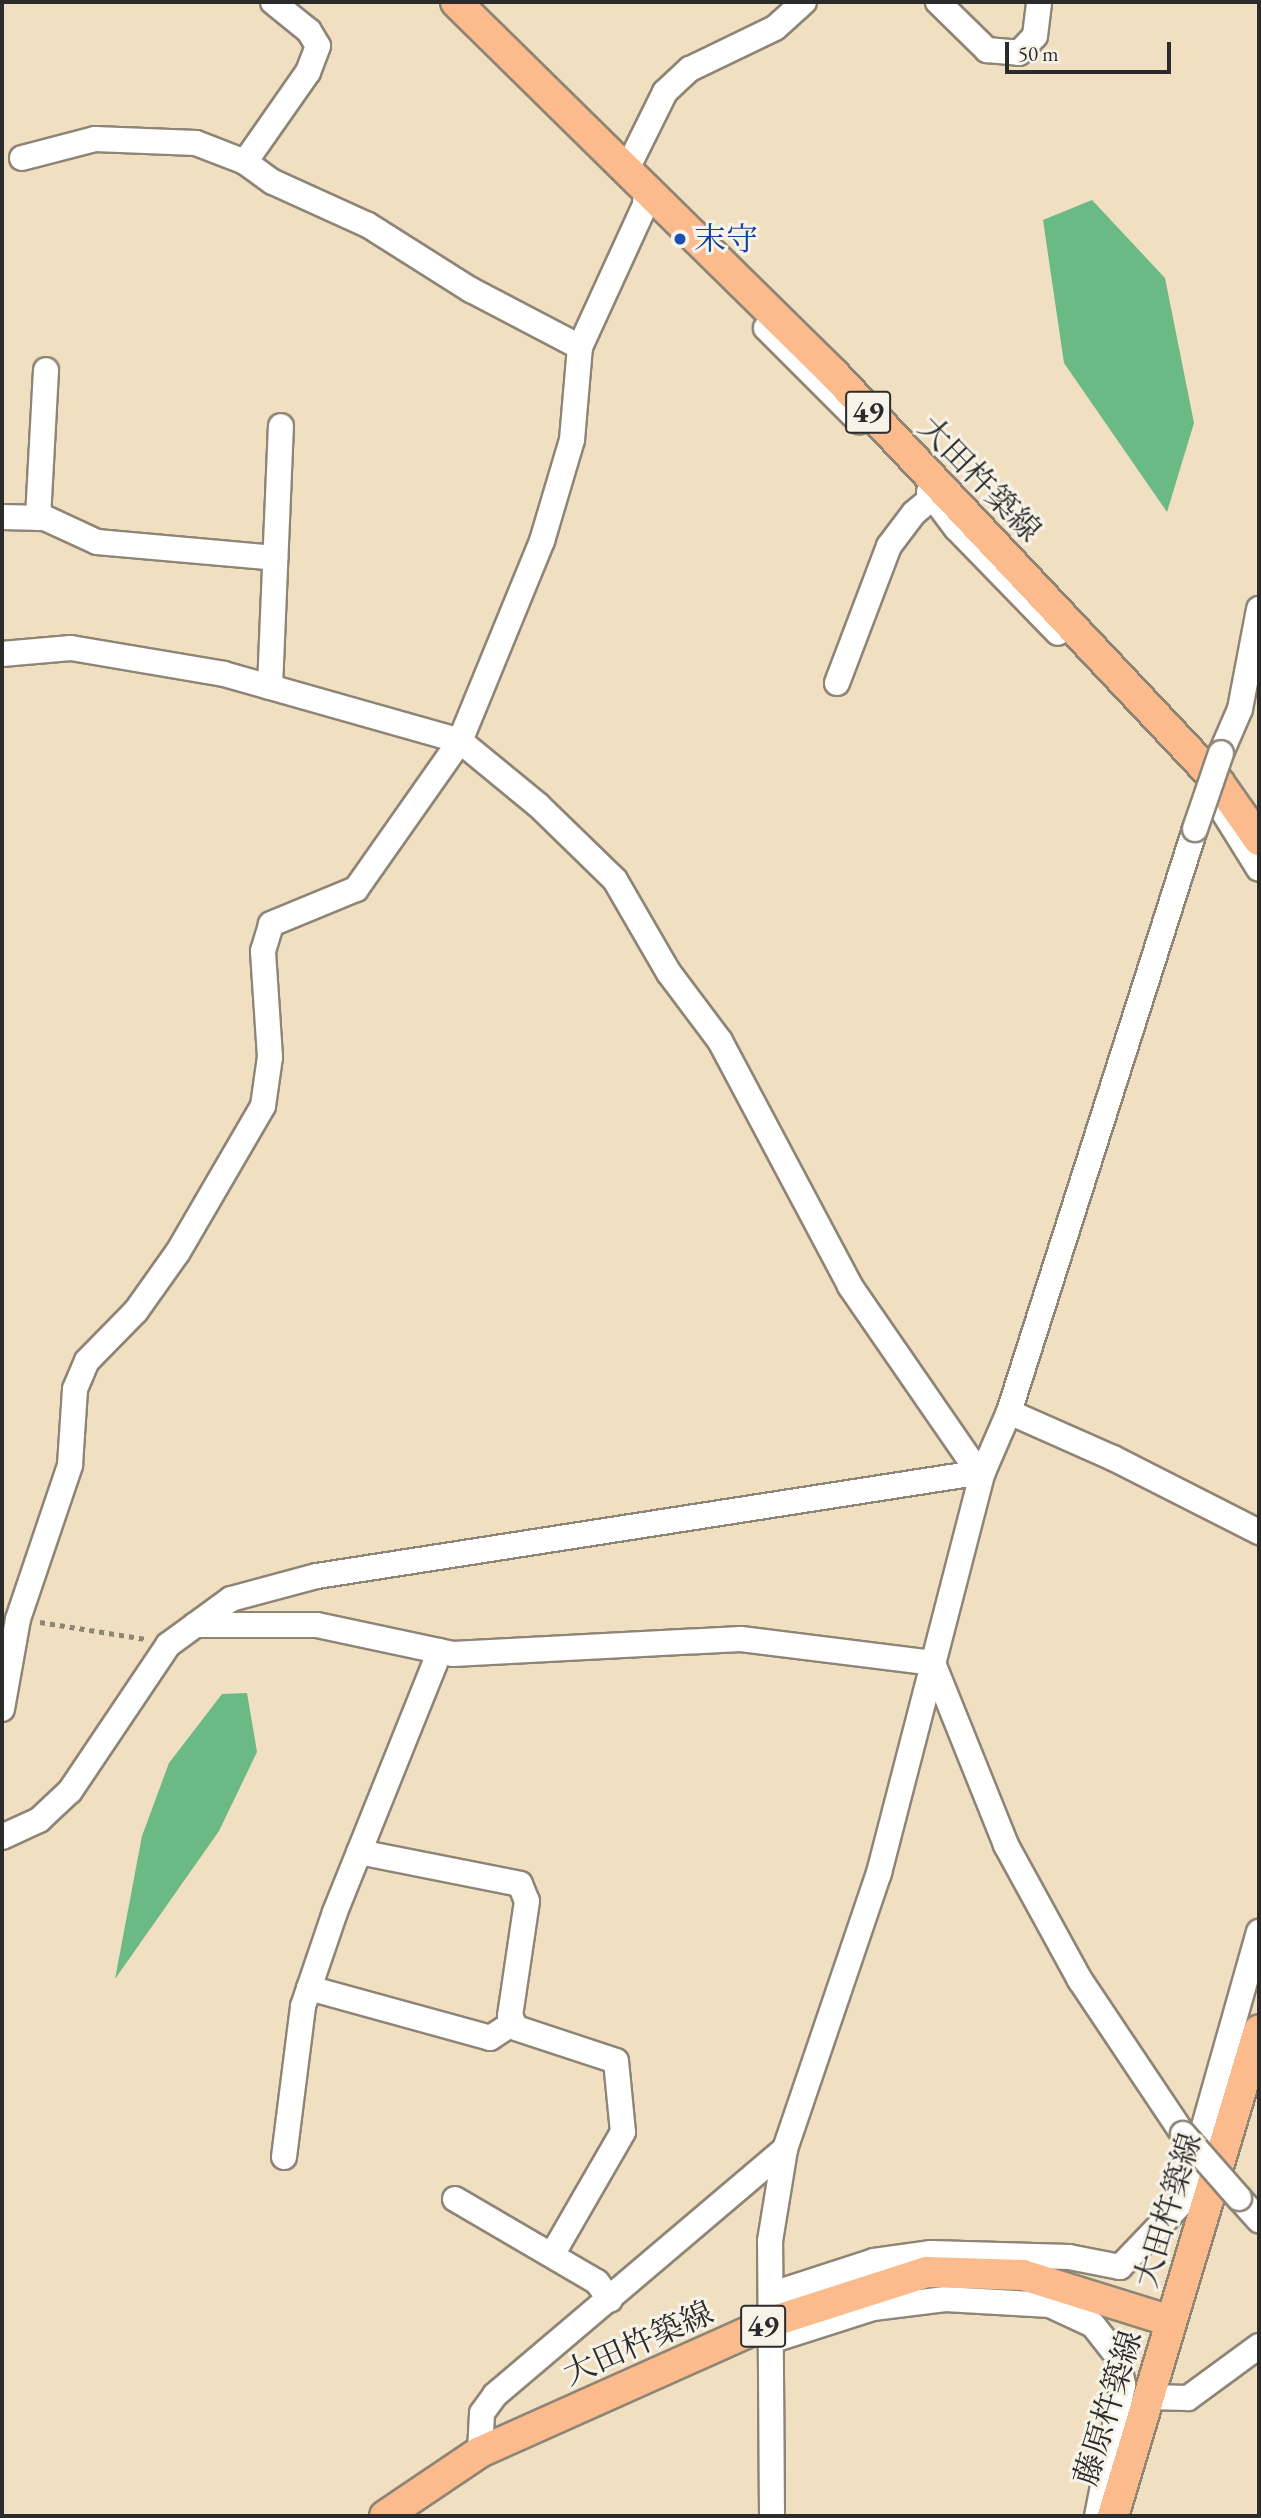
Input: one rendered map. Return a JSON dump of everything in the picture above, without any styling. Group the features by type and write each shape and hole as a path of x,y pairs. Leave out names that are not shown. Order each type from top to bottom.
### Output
{"main road":[{"name":"大田杵築線","path":"456,2 639,189 834,374 937,493 1219,783 1259,840"},
{"name":"大田杵築線","path":"385,2516 480,2452 772,2319 928,2272 1023,2275 1171,2321 1259,2030"},
{"name":"藤原杵築線","path":"1107,2514 1171,2321"}],"street":[{"path":"245,162 307,72 318,46 309,31 273,2"},
{"path":"442,2 639,189"},
{"path":"2,1709 18,1619 70,1465 75,1389 87,1361 136,1311 178,1252 263,1106 270,1057 264,951 271,923 356,889 460,741 542,541 572,440 580,347 639,189 665,92 690,69 775,28 804,2"},
{"path":"938,2 987,50 1019,53 1035,36 1040,2"},
{"path":"22,158 95,139 195,144 245,162 273,182 368,225 471,290 580,347"},
{"path":"38,518 46,370"},
{"path":"270,687 281,426"},
{"path":"837,683 889,546 937,493 956,528 1212,793 1259,869"},
{"path":"2,517 38,518 97,542 275,558"},
{"path":"772,2516 770,2241 785,2149 879,1873 980,1471 1009,1412 1221,753 1250,703 1259,609"},
{"path":"2,654 71,648 224,674 460,741 538,805 615,880 668,973 720,1041 850,1286 980,1471"},
{"path":"1009,1412 1113,1458 1259,1532"},
{"path":"2,1837 39,1820 70,1791 167,1645 232,1599 317,1576 980,1471"},
{"path":"195,1625 317,1625 440,1651 522,1653 741,1639 933,1663"},
{"path":"284,2157 293,2061 309,1988 359,1852 440,1651"},
{"path":"933,1663 1006,1844 1080,1980 1183,2134 1259,2220"},
{"path":"359,1852 520,1884 527,1901 510,2016 513,2023 516,2028 616,2061 623,2132 552,2255"},
{"path":"772,2319 874,2261 931,2253 1069,2257 1120,2267 1190,2194 1195,2158 1259,1933"},
{"path":"309,1988 371,2009 489,2038 513,2023"},
{"path":"480,2452 482,2413 495,2395 611,2300 785,2149"},
{"path":"456,2199 597,2282 611,2300"},
{"path":"772,2319 945,2300 1050,2305 1093,2325 1117,2356 1123,2385 1107,2514"},
{"path":"1148,2397 1188,2398 1259,2346"}],"path":[{"path":"18,1619 167,1645"}],"green space":[{"path":"1092,200 1165,278 1194,423 1167,512 1064,363 1043,220"},
{"path":"247,1693 257,1752 219,1831 115,1979 142,1836 169,1763 222,1694"}],"place":[{"name":"末守","path":"680,239"}]}
